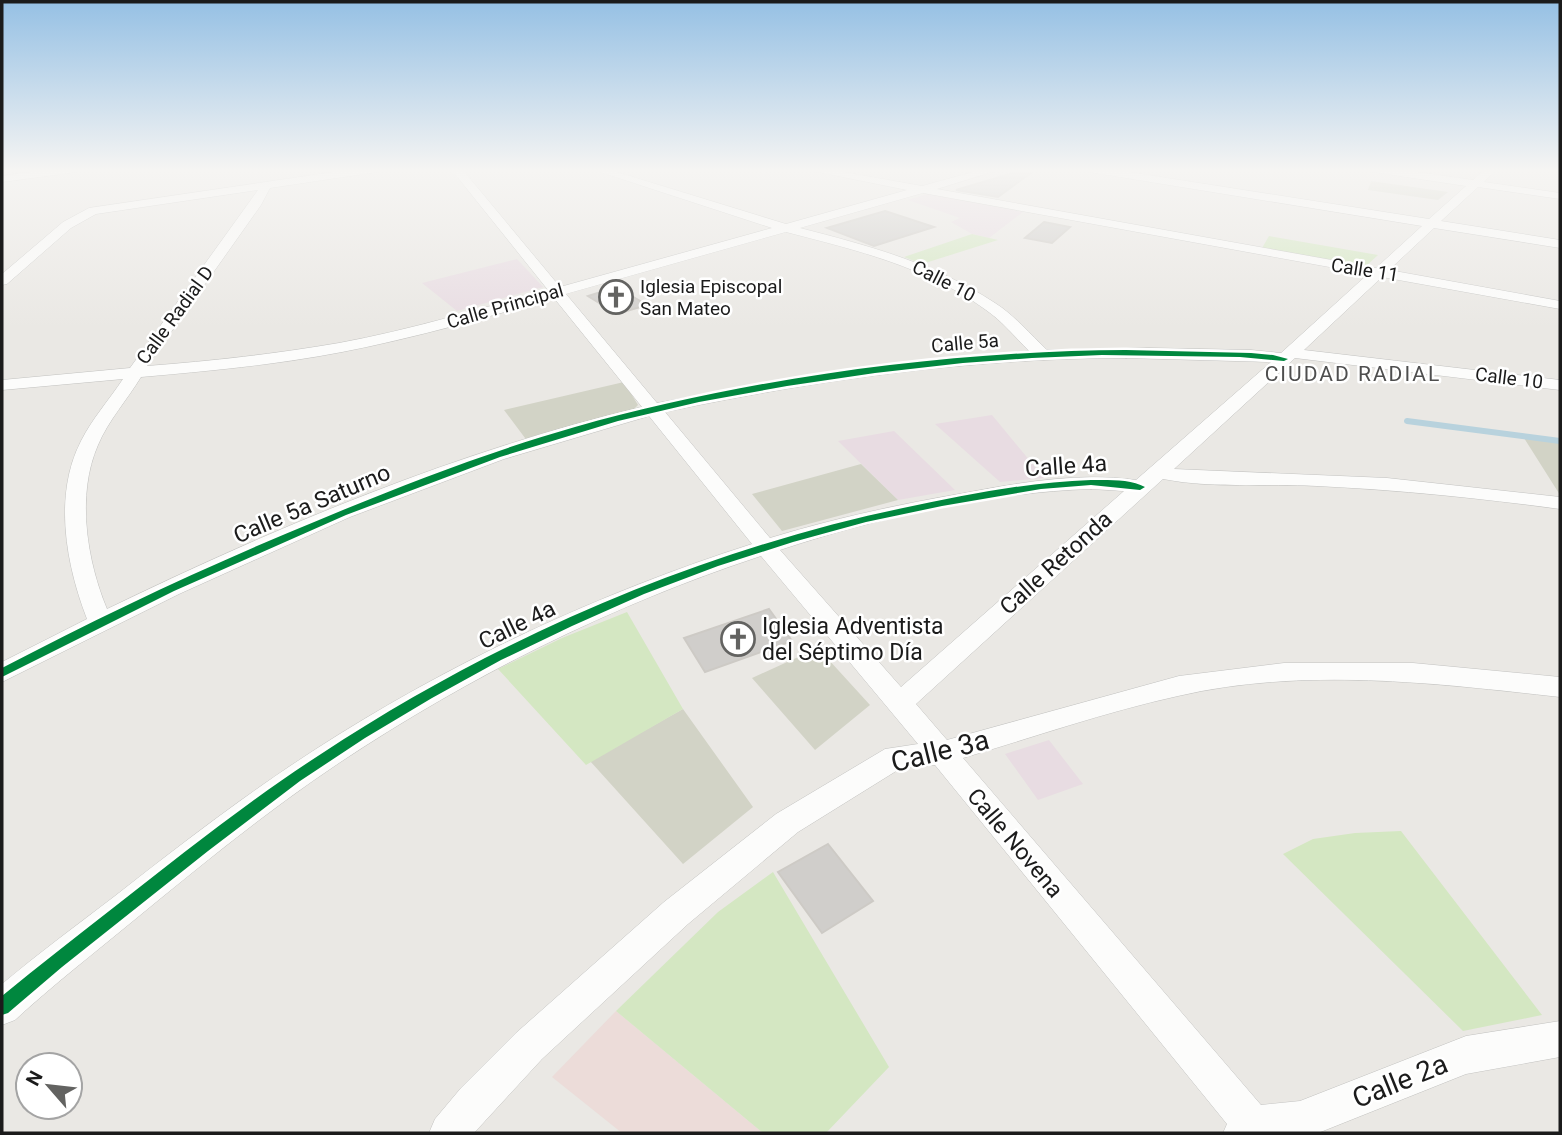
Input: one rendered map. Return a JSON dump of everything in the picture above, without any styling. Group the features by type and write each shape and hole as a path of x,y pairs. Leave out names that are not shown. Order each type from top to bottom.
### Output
{"street":[{"path":"2,281 72,222"},
{"name":"Calle Radial D","path":"100,620 88,594 77,530 79,482 92,437 132,375 243,222"},
{"name":"Calle Novena","path":"501,222 765,547 900,703 1252,1131"},
{"path":"767,222 787,228"},
{"name":"Calle Principal","path":"2,386 250,362 342,347 444,324 809,222"},
{"name":"Calle 11","path":"1100,222 1560,305"},
{"path":"1425,222 1560,244"},
{"name":"Calle Retonda","path":"900,703 1288,356 1432,223"},
{"name":"Calle 10","path":"787,228 891,256 934,273 992,307 1042,354"},
{"name":"Calle 5a","path":"654,410 827,376 1042,354 1153,352 1288,356"},
{"name":"Calle 10","path":"1288,356 1560,385"},
{"name":"Calle 5a Saturno","path":"2,673 100,620 269,543 425,480 551,438 654,410"},
{"path":"1159,472 1181,476 1263,477 1431,486 1560,503"},
{"name":"Calle 4a","path":"2,1007 217,834 359,735 527,642 666,582 765,547 907,510 1011,491 1114,483 1140,487"},
{"name":"Calle 3a","path":"449,1133 529,1046 676,913 787,823 895,757 940,753 1179,686 1284,672 1413,672 1560,687"},
{"name":"Calle 2a","path":"1252,1131 1300,1121 1466,1055 1560,1039"}],"shaded area":[{"path":"951,222 1010,222 989,238 972,234"},
{"path":"517,259 543,287 457,311 422,283"},
{"path":"624,382 638,405 632,411 528,442 504,410"},
{"path":"992,415 1044,478 1000,482 935,424"},
{"path":"894,431 955,490 898,500 838,441"},
{"path":"1524,438 1560,443 1560,495"},
{"path":"861,464 898,500 782,531 752,494"},
{"path":"818,648 870,705 815,750 752,678"},
{"path":"683,709 753,807 683,864 590,761"},
{"path":"1049,740 1083,784 1038,800 1005,754"},
{"path":"616,1011 763,1133 622,1133 552,1077"}],"green space":[{"path":"972,234 998,240 922,264 904,257"},
{"path":"1269,236 1378,255 1365,267 1262,248"},
{"path":"627,612 683,709 586,765 498,669 562,638"},
{"path":"1401,831 1542,1015 1463,1031 1283,854 1313,839 1355,833"},
{"path":"773,872 889,1067 826,1133 763,1133 616,1011 718,912"}],"building":[{"path":"848,222 919,222 934,227 874,246 827,228"},
{"path":"1044,222 1070,227 1052,243 1025,238"},
{"name":"Iglesia Episcopal San Mateo","path":"616,287 647,305 617,314 588,296"},
{"name":"Iglesia Adventista del Séptimo Día","path":"769,609 792,641 705,672 684,638"},
{"path":"828,844 873,901 822,933 778,872"}],"waterway":[{"path":"1407,421 1560,441"}],"cycle path":[{"path":"2,673 170,589 343,513 497,455 655,409 787,383 1032,355 1149,353 1284,359"},
{"path":"2,1007 202,846 295,777 428,695 568,623 714,564 789,539 865,519 942,503 1066,483 1091,482 1140,487"}],"place":[{"name":"Iglesia Episcopal San Mateo","path":"616,297"},
{"name":"Iglesia Adventista del Séptimo Día","path":"738,639"}],"district":[{"name":"CIUDAD RADIAL","path":"1353,374"}]}
